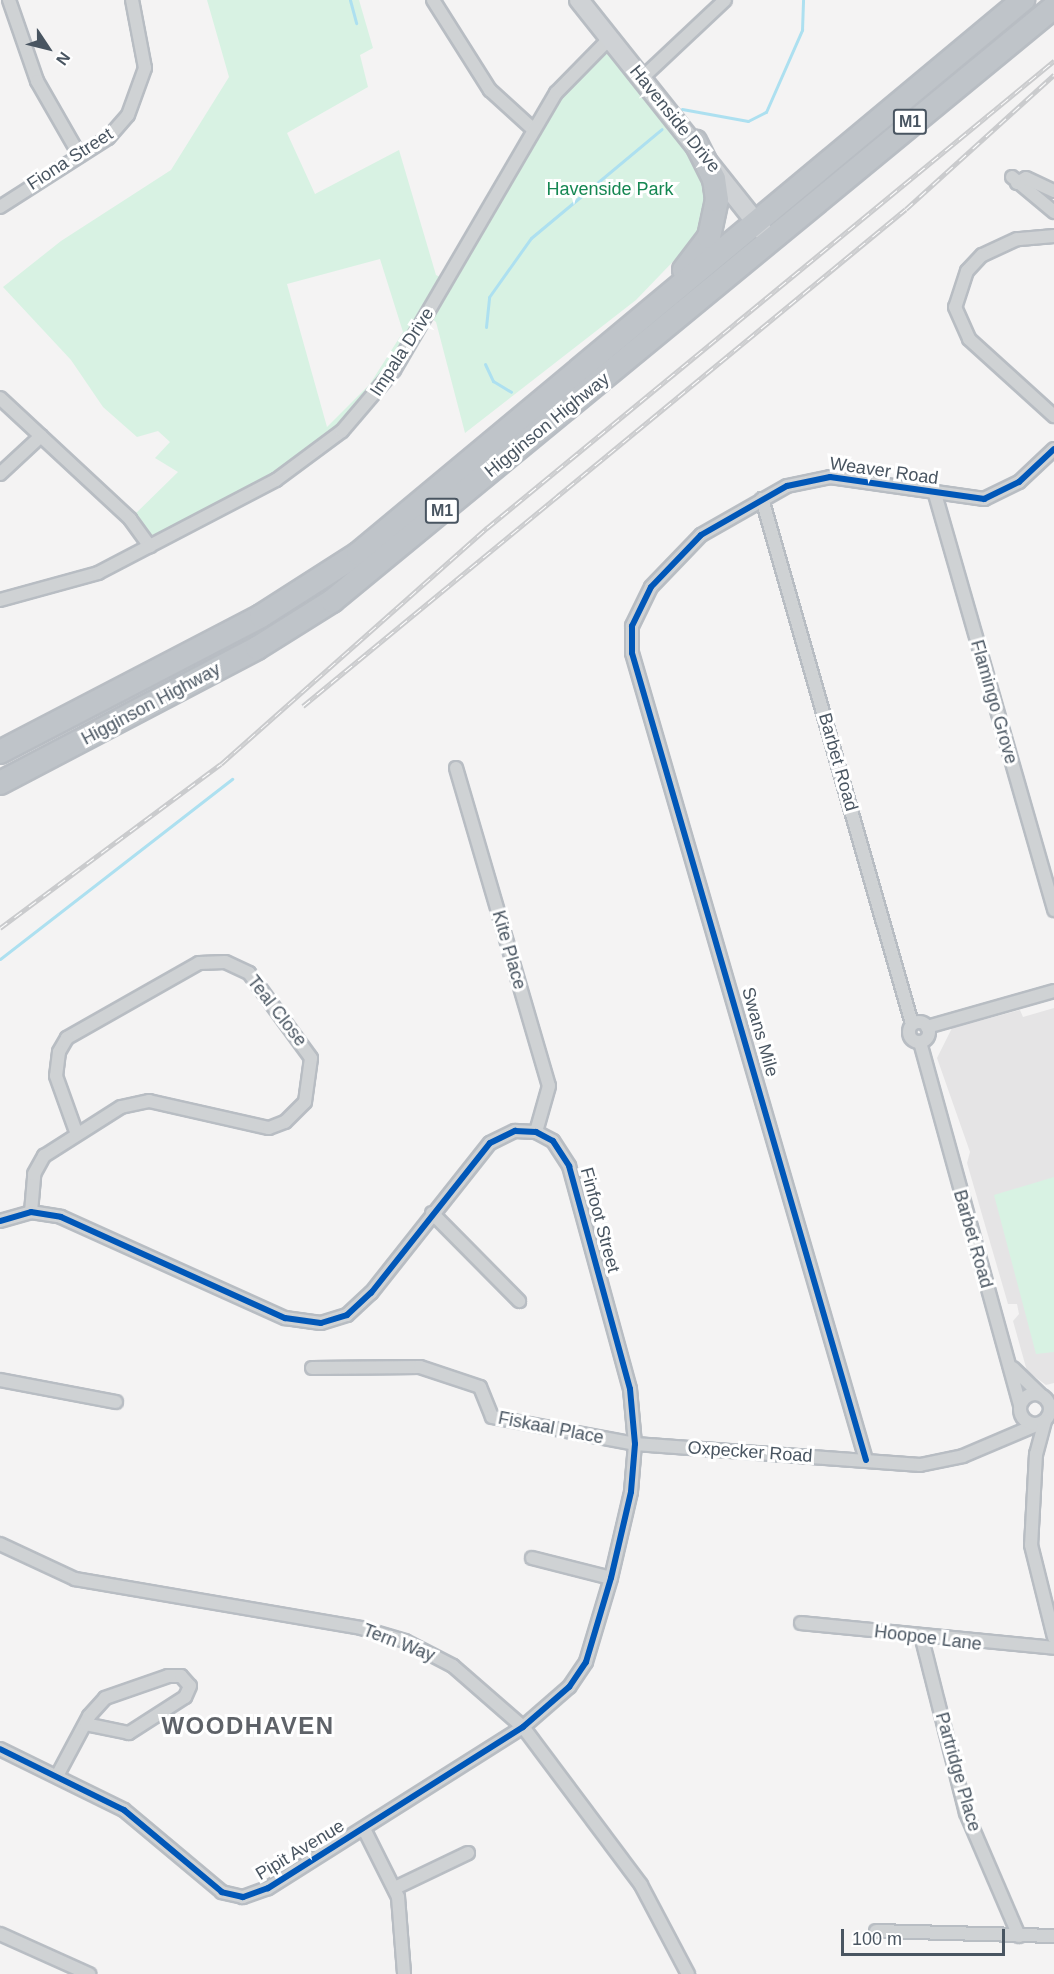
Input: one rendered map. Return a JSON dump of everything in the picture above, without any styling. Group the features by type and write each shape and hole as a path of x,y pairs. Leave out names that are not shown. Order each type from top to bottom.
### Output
{"highway":[{"name":"Higginson Highway","path":"0,783 257,648 332,602 763,231 1023,0"},
{"name":"Higginson Highway","path":"0,752 325,578 643,316 763,231 1054,7"},
{"path":"643,316 698,254 715,219 716,188 695,141"}],"street":[{"path":"9,0 37,81 80,156"},
{"name":"Fiona Street","path":"0,207 108,138 137,100 145,68 132,0"},
{"path":"433,0 490,90 534,130"},
{"name":"Havenside Drive","path":"579,0 641,79 695,141 763,231"},
{"path":"641,79 725,0"},
{"name":"Impala Drive","path":"0,600 65,585 150,547 294,469 365,408 409,346 534,130 567,79 609,39"},
{"path":"1054,191 1026,178 1015,180 1054,212"},
{"path":"1054,236 1017,239 982,255 967,271 955,307 964,334 1054,416"},
{"path":"0,398 140,529 150,547"},
{"path":"0,474 41,436"},
{"name":"Weaver Road","path":"636,613 659,576 701,535 762,500 819,477 935,494 995,496 1054,449"},
{"name":"Flamingo Grove","path":"935,494 1054,910"},
{"name":"Barbet Road","path":"762,500 912,1024 910,1037 920,1042 1020,1405 1037,1421"},
{"name":"Swans Mile","path":"636,613 632,653 866,1460"},
{"name":"Kite Place","path":"456,768 549,1086 537,1132"},
{"name":"Teal Close","path":"31,1212 38,1164 76,1132 143,1100 269,1128 285,1122 305,1101 312,1058 249,973 225,962 199,963 68,1038 59,1052 56,1076 76,1132"},
{"path":"912,1024 927,1027 1054,991"},
{"path":"920,1042 927,1037 927,1027"},
{"path":"0,1221 31,1212 61,1217 285,1318 310,1323 335,1320 359,1306 432,1213 497,1137 523,1129 537,1132"},
{"name":"Finfoot Street","path":"523,1727 579,1674 611,1578 629,1503 635,1444 630,1389 569,1166 553,1141 537,1132"},
{"path":"432,1213 519,1301"},
{"path":"1010,1365 1047,1398"},
{"name":"Fiskaal Place","path":"312,1368 426,1368 480,1387 492,1417 635,1444"},
{"path":"0,1380 116,1402"},
{"path":"1020,1405 1030,1395 1047,1398"},
{"path":"1047,1398 1037,1421 1032,1560 1054,1636"},
{"path":"1036,1454 1037,1421"},
{"name":"Oxpecker Road","path":"635,1444 938,1463 1006,1438 1037,1421"},
{"name":"Tern Way","path":"0,1544 75,1579 389,1636 453,1666 523,1727 641,1885 688,1974"},
{"path":"532,1558 611,1578"},
{"name":"Hoopoe Lane","path":"801,1623 922,1639 1054,1648"},
{"name":"Partridge Place","path":"922,1639 966,1813 1018,1936"},
{"path":"57,1776 86,1725 99,1703 113,1694 168,1676 181,1676 190,1686 185,1697 129,1733 86,1725"},
{"name":"Pipit Avenue","path":"0,1749 124,1810 211,1885 236,1897 268,1888 523,1727"},
{"path":"364,1829 395,1888 404,1974"},
{"path":"395,1888 441,1871 468,1853"},
{"path":"876,1931 1054,1936"},
{"path":"2,1939 89,1974"}],"shaded area":[{"path":"1054,1008 1054,1383 1046,1385 1027,1371 1013,1321 1019,1314 1017,1304 1008,1304 967,1163 970,1152 937,1058 952,1028 1020,1010 1023,1017"}],"green space":[{"name":"Havenside Park","path":"207,0 359,0 373,48 360,55 368,87 287,133 315,194 399,150 436,275 446,280 540,118 609,39 693,140 716,201 687,247 636,300 465,433 436,322 426,314 409,346 323,447 151,547 130,519 178,472 155,458 170,442 158,431 137,437 103,407 71,360 3,287 61,241 171,170 229,77","holes":["380,259 403,332 370,384 327,427 287,284"]},
{"path":"1054,1177 1054,1352 1036,1354 994,1195"}],"waterway":[{"path":"350,0 356,23"},
{"path":"682,109 748,121 766,112 802,30 803,0"},
{"path":"486,327 489,297 531,238 662,129"},
{"path":"485,364 493,381 511,392"},
{"path":"0,959 232,779"}],"railway":[{"path":"0,928 221,764 487,528 1054,61"},
{"path":"303,706 906,209 1054,75"}],"cycle path":[{"path":"866,1460 632,653 632,626 651,587 701,535 787,486 830,477 984,499 1019,482 1054,449"},
{"path":"0,1221 31,1212 61,1217 285,1318 321,1323 347,1315 371,1293 490,1143 515,1131 536,1132 553,1141 569,1166 630,1389 635,1444 631,1492 611,1578 586,1662 569,1687 523,1727 268,1888 243,1897 222,1892 124,1810 0,1749"}],"district":[{"name":"WOODHAVEN","path":"248,1726"}]}
